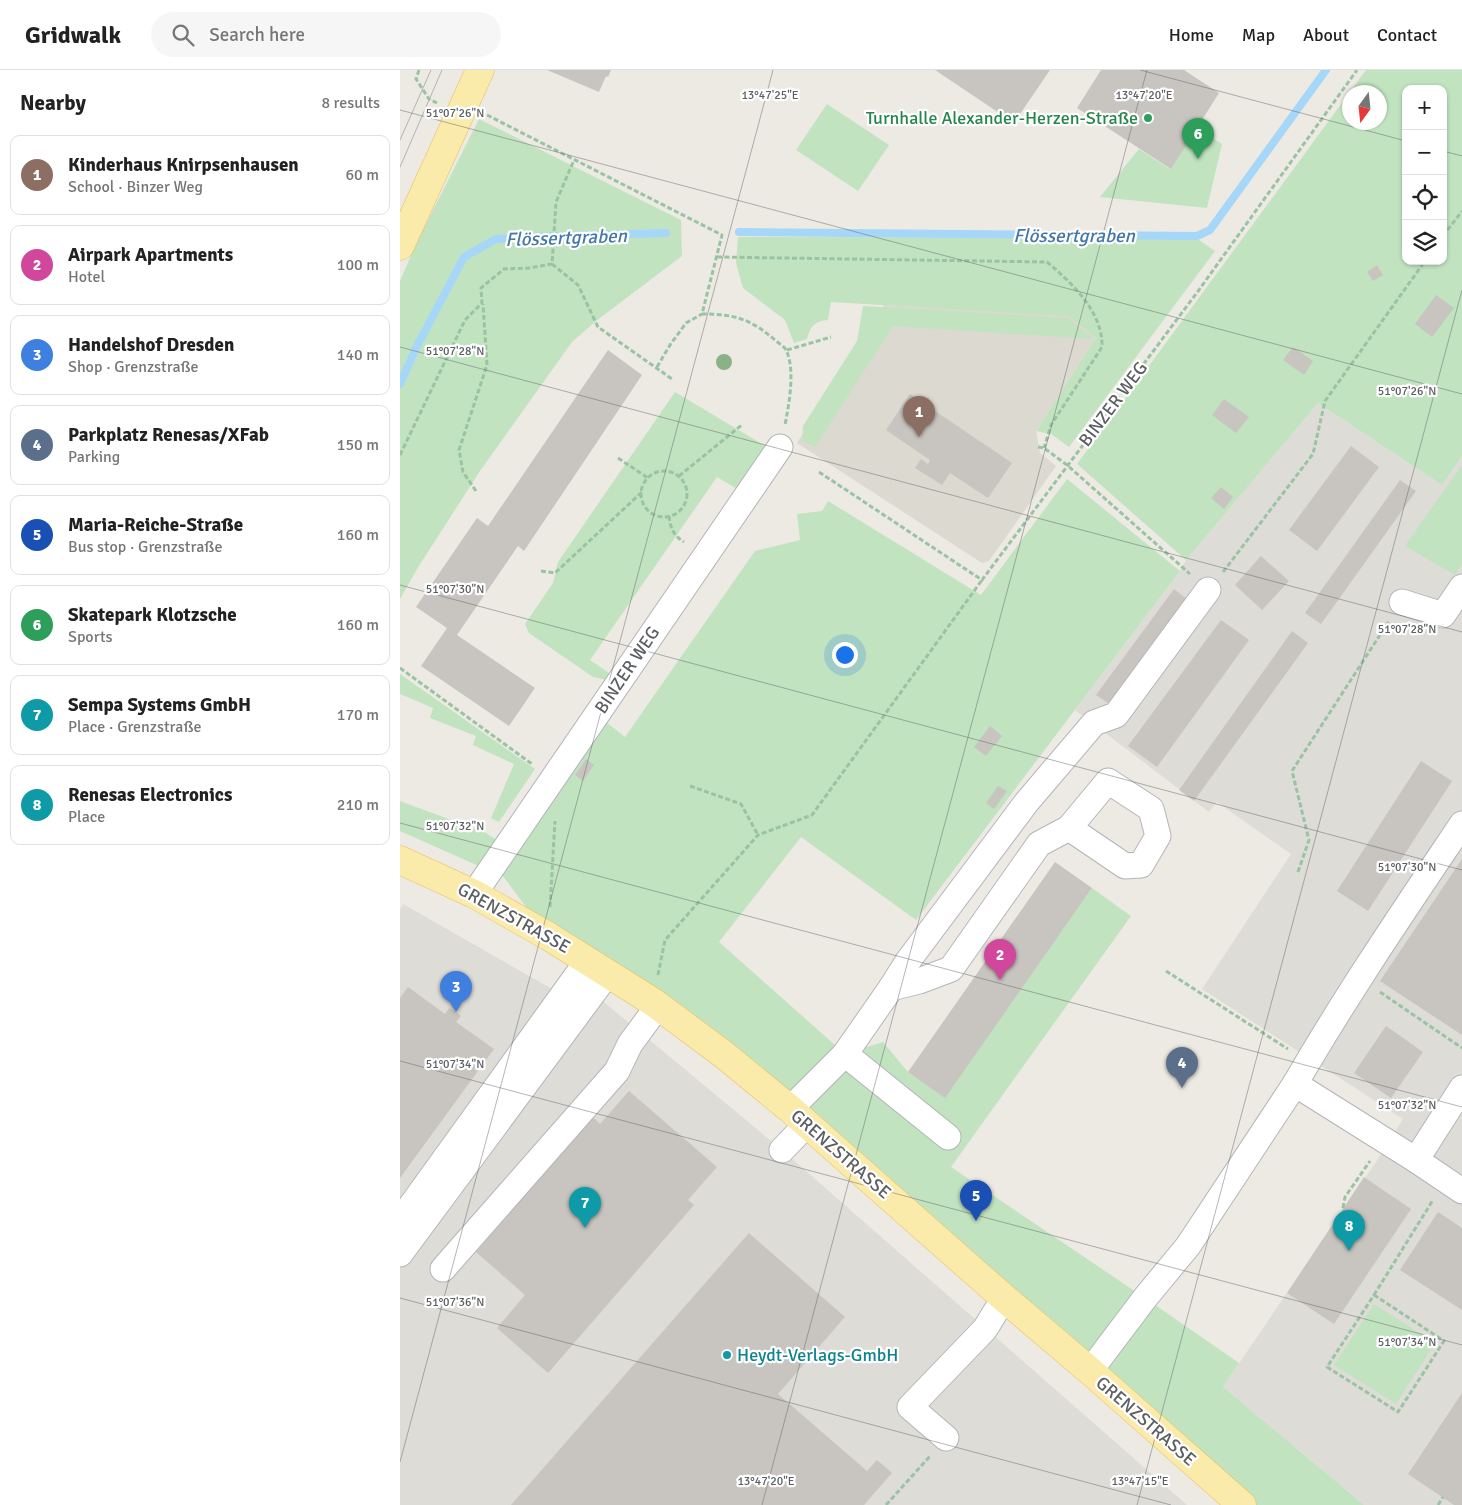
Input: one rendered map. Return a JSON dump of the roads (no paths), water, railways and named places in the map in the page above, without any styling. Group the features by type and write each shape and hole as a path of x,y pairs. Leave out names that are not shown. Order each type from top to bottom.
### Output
{"main road":[{"path":"400,246 480,70"},
{"name":"GRENZSTRASSE","path":"400,860 474,894 598,966 655,1004 723,1054 798,1116 1242,1505"}],"street":[{"name":"BINZER WEG","path":"474,894 780,447"},
{"path":"1402,602 1443,615 1462,587"},
{"path":"782,1150 798,1116 845,1054 908,961 1026,803 1094,723 1116,715 1208,590"},
{"path":"1090,1371 1145,1298 1188,1246 1296,1084 1310,1057 1358,978 1462,824"},
{"path":"891,988 919,981 951,968 1039,844 1069,828"},
{"path":"400,1221 598,966"},
{"path":"400,1254 598,966"},
{"path":"443,1268 617,1071 630,1044 655,1004"},
{"path":"845,1054 948,1137"},
{"path":"1296,1084 1462,1191"},
{"path":"1416,1160 1462,1088"},
{"path":"946,1438 910,1408 985,1329 1004,1298"}],"waterway":[{"name":"Flössertgraben","path":"739,232 1197,236 1210,230 1326,70"},
{"name":"Flössertgraben","path":"400,384 416,348 464,257 496,239 666,233"}],"tram line":[{"path":"400,140 431,70"},
{"path":"400,167 442,70"}],"place":[{"name":"Turnhalle Alexander-Herzen-Straße","path":"1148,118"},
{"name":"Skatepark Klotzsche","path":"1198,159"},
{"name":"Kinderhaus Knirpsenhausen","path":"919,437"},
{"name":"Airpark Apartments","path":"1000,980"},
{"name":"Handelshof Dresden","path":"456,1012"},
{"name":"Parkplatz Renesas/XFab","path":"1182,1088"},
{"name":"Maria-Reiche-Straße","path":"976,1221"},
{"name":"Sempa Systems GmbH","path":"585,1228"},
{"name":"Renesas Electronics","path":"1349,1251"},
{"name":"Heydt-Verlags-GmbH","path":"727,1355"}]}
